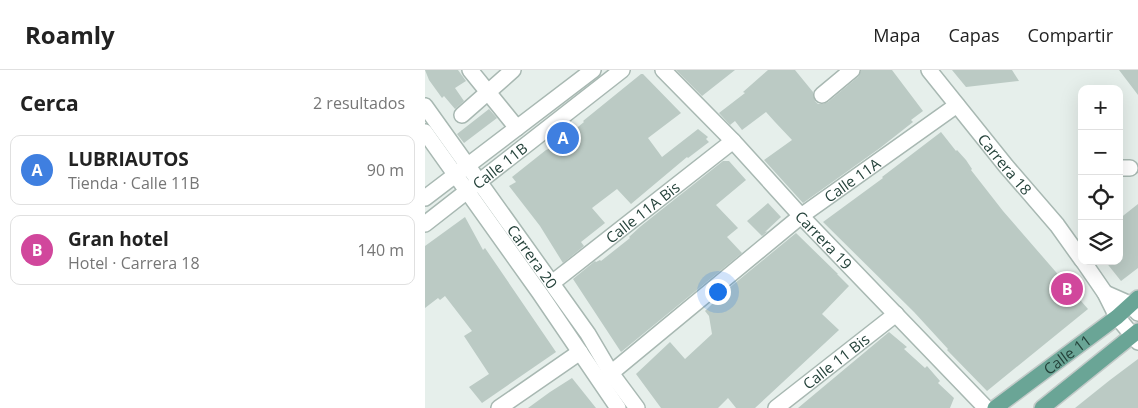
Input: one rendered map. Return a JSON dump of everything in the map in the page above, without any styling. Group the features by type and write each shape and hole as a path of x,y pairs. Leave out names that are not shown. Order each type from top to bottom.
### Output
{"main road":[{"name":"Calle 11","path":"995,408 1135,305"},
{"name":"Calle 11","path":"1042,408 1136,336"}],"street":[{"path":"470,70 517,128"},
{"path":"462,115 513,70"},
{"name":"Calle 11B","path":"425,198 467,164 593,70"},
{"name":"Calle 11B","path":"425,224 622,70"},
{"name":"Carrera 19","path":"663,70 733,141 801,216 986,408"},
{"path":"822,94 852,70"},
{"name":"Carrera 18","path":"932,71 1006,166 1057,225 1078,254"},
{"name":"Calle 11A","path":"611,373 801,216 957,105"},
{"name":"Carrera 20","path":"425,106 467,164 474,187 618,408"},
{"name":"Carrera 20","path":"425,132 455,175 474,187 552,284 588,334 611,373 637,408"},
{"name":"Calle 11A Bis","path":"552,284 733,141"},
{"name":"Carrera 18","path":"1085,265 1105,293 1117,317 1136,336"},
{"path":"1105,293 1135,305"},
{"name":"Calle 11 Bis","path":"777,408 896,314"},
{"path":"499,408 580,352"}],"building":[{"path":"425,70 458,70 466,81 455,88 464,101 455,109 444,96 442,98 429,80"},
{"path":"676,70 735,70 702,96"},
{"path":"768,70 795,70 813,92 815,101 818,104 823,104 858,77 861,70 892,70 923,111 911,120 913,122 880,148 803,203 764,160 792,140 766,112 742,130 735,121 730,125 719,113 745,93 743,92"},
{"path":"952,70 1012,70 1019,81 966,87"},
{"path":"1119,70 1138,70 1138,95"},
{"path":"641,74 681,113 648,138 662,157 698,129 708,137 706,139 709,142 687,157 631,204 617,189 592,208 605,223 581,242 584,246 563,263 540,226 509,186 516,182 512,177 573,131"},
{"path":"489,109 497,118 464,143 457,134"},
{"path":"941,132 966,160 971,170 1003,211 1088,309 987,391 947,350 914,312 823,222"},
{"path":"723,161 729,161 746,180 716,205 738,228 727,237 742,253 621,352 573,279 595,261 601,261 630,238 641,226"},
{"path":"768,203 781,217 762,236 747,221"},
{"path":"1138,204 1138,268 1121,281 1108,265 1123,265 1123,216"},
{"path":"465,217 483,250 485,248 556,352 482,403 469,387 489,374 464,336 472,331 445,296 440,300 438,298 425,308 425,246"},
{"path":"796,233 849,286 822,314 839,330 755,408 736,408 728,398 718,408 661,408 636,374 670,342 685,359 712,334 709,316 705,311 712,302"},
{"path":"889,332 907,347 904,349 925,368 927,366 940,381 938,383 954,398 950,408 798,408"},
{"path":"1138,359 1138,408 1075,408 1110,380"},
{"path":"572,378 596,408 528,408 550,392"}],"place":[{"name":"LUBRIAUTOS","path":"563,138"},
{"name":"Gran hotel","path":"1067,289"}]}
